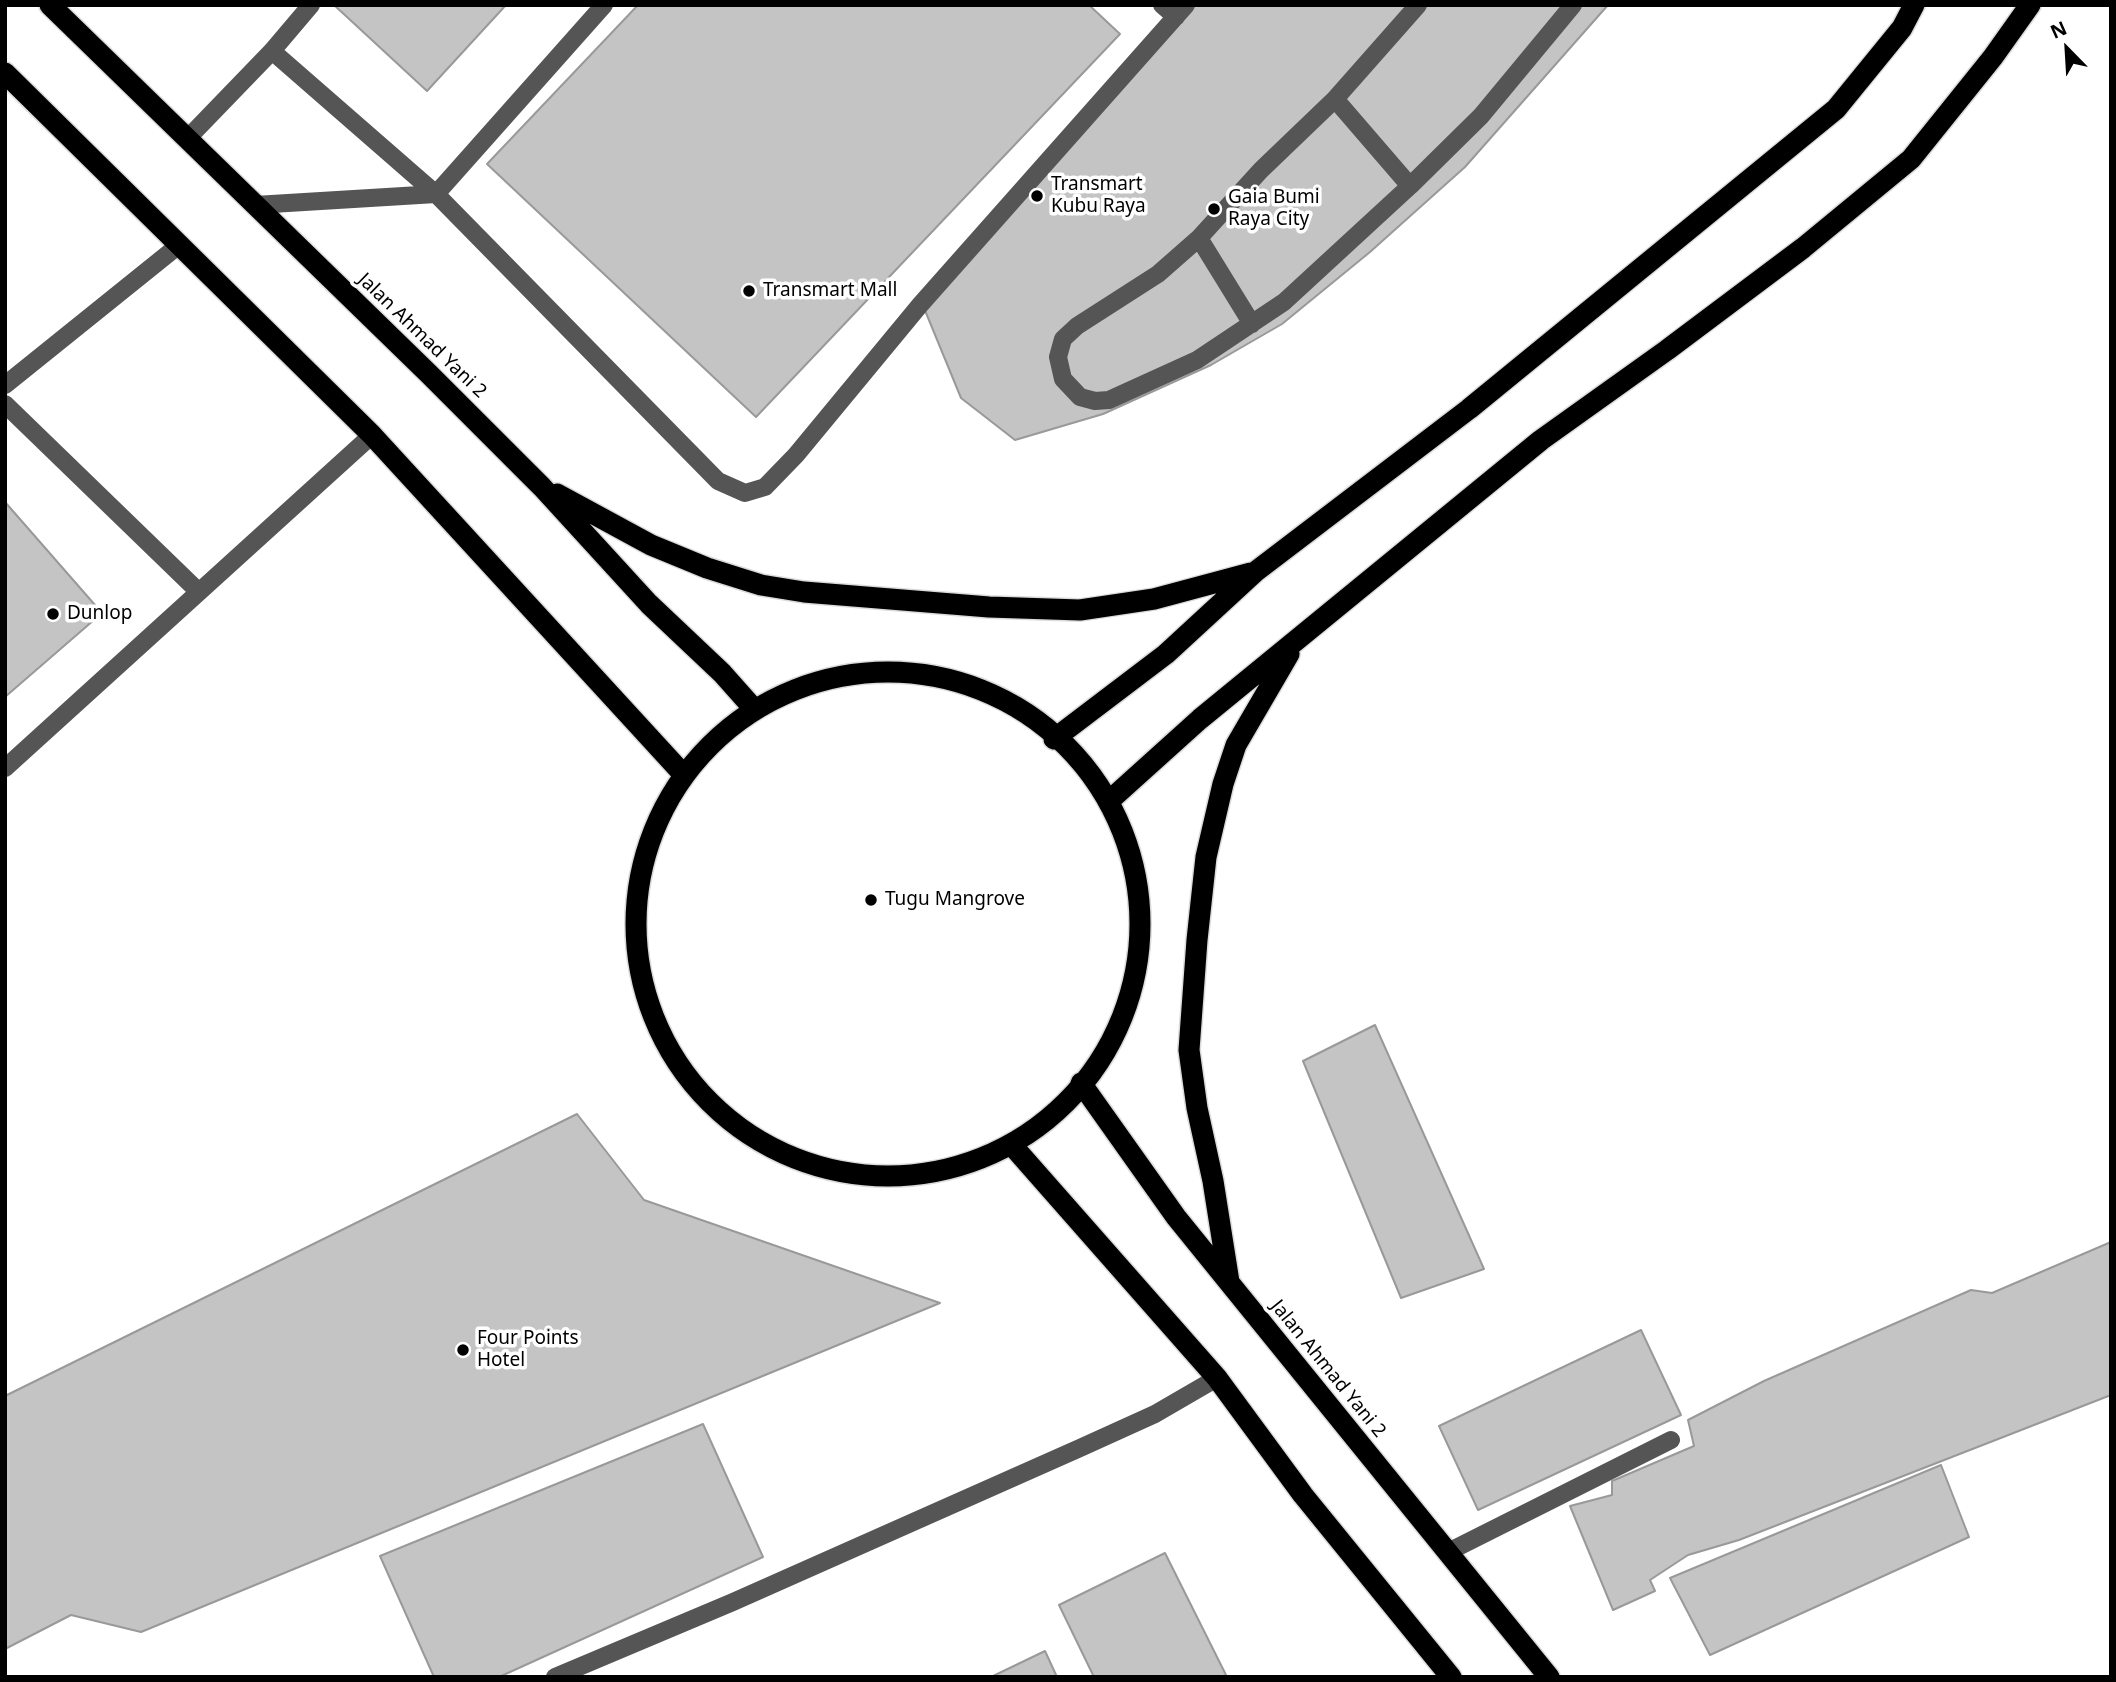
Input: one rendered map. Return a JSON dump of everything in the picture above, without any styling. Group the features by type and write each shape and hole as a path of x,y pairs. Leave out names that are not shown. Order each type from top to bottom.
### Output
{"highway":[{"name":"Jalan Ahmad Yani 2","path":"50,5 542,487 649,604 722,673 754,709"},
{"path":"1054,739 1166,654 1255,572 1469,409 1836,109 1902,28 1914,5"},
{"path":"1109,801 1200,719 1541,440 1803,248 1911,159 1993,57 2030,5"},
{"path":"5,72 372,435 683,774"},
{"path":"542,487 651,545 707,568 761,585 804,592 989,607 1080,610 1154,599 1255,572"},
{"path":"1230,1285 1213,1181 1196,1108 1189,1050 1197,940 1206,857 1223,783 1236,745 1297,640"},
{"path":"868,671 934,674 998,694 1081,764 1109,801 1135,858 1142,925 1132,992 1104,1055 1062,1108 1011,1144 953,1167 892,1175 830,1169 771,1148 720,1113 679,1066 650,1012 636,951 637,889 653,829 683,774 711,743 754,709 803,686 868,671"},
{"name":"Jalan Ahmad Yani 2","path":"1081,1083 1176,1217 1549,1677"},
{"path":"1011,1144 1217,1378 1303,1495 1445,1675"}],"lane":[{"path":"187,139 272,51 311,5"},
{"path":"255,205 436,194 604,5"},
{"path":"1418,5 1335,99 1261,170 1199,238 1158,274 1077,326 1063,339 1058,357 1063,379 1080,397 1095,401 1109,400 1197,360 1284,302 1410,186 1481,116 1573,5"},
{"path":"272,51 436,194 718,481 745,493 765,487 796,455 920,305 1175,9"},
{"path":"1335,99 1410,186"},
{"path":"1199,238 1252,324"},
{"path":"5,385 179,245"},
{"path":"5,404 199,592"},
{"path":"5,768 372,435"},
{"path":"555,1677 733,1602 1155,1414 1217,1378"},
{"path":"1448,1552 1671,1440"}],"building":[{"path":"334,5 506,5 427,91"},
{"name":"Transmart Mall","path":"638,5 1089,5 1120,34 756,417 487,164"},
{"name":"Gaia Bumi Raya City","path":"1188,5 1608,5 1465,167 1370,252 1282,324 1211,365 1103,414 1015,440 961,398 924,308"},
{"path":"5,502 102,613 5,697"},
{"path":"1375,1025 1484,1269 1401,1298 1303,1061"},
{"name":"Four Points Hotel","path":"577,1114 644,1200 940,1303 141,1632 71,1615 5,1649 5,1396"},
{"path":"2111,1242 2111,1395 1739,1540 1688,1555 1650,1580 1655,1591 1613,1610 1570,1506 1612,1495 1612,1481 1694,1446 1688,1420 1764,1381 1971,1290 1992,1293"},
{"path":"1641,1330 1681,1415 1478,1510 1439,1426"},
{"path":"703,1424 763,1557 499,1677 434,1677 380,1556"},
{"path":"1941,1465 1969,1537 1710,1655 1670,1578"},
{"path":"1165,1553 1227,1677 1094,1677 1059,1605"},
{"path":"1045,1651 1057,1677 991,1677"}],"place":[{"name":"Transmart Kubu Raya","path":"1037,196"},
{"name":"Gaia Bumi Raya City","path":"1214,209"},
{"name":"Transmart Mall","path":"749,291"},
{"name":"Dunlop","path":"53,614"},
{"name":"Tugu Mangrove","path":"871,900"},
{"name":"Four Points Hotel","path":"463,1350"}]}
